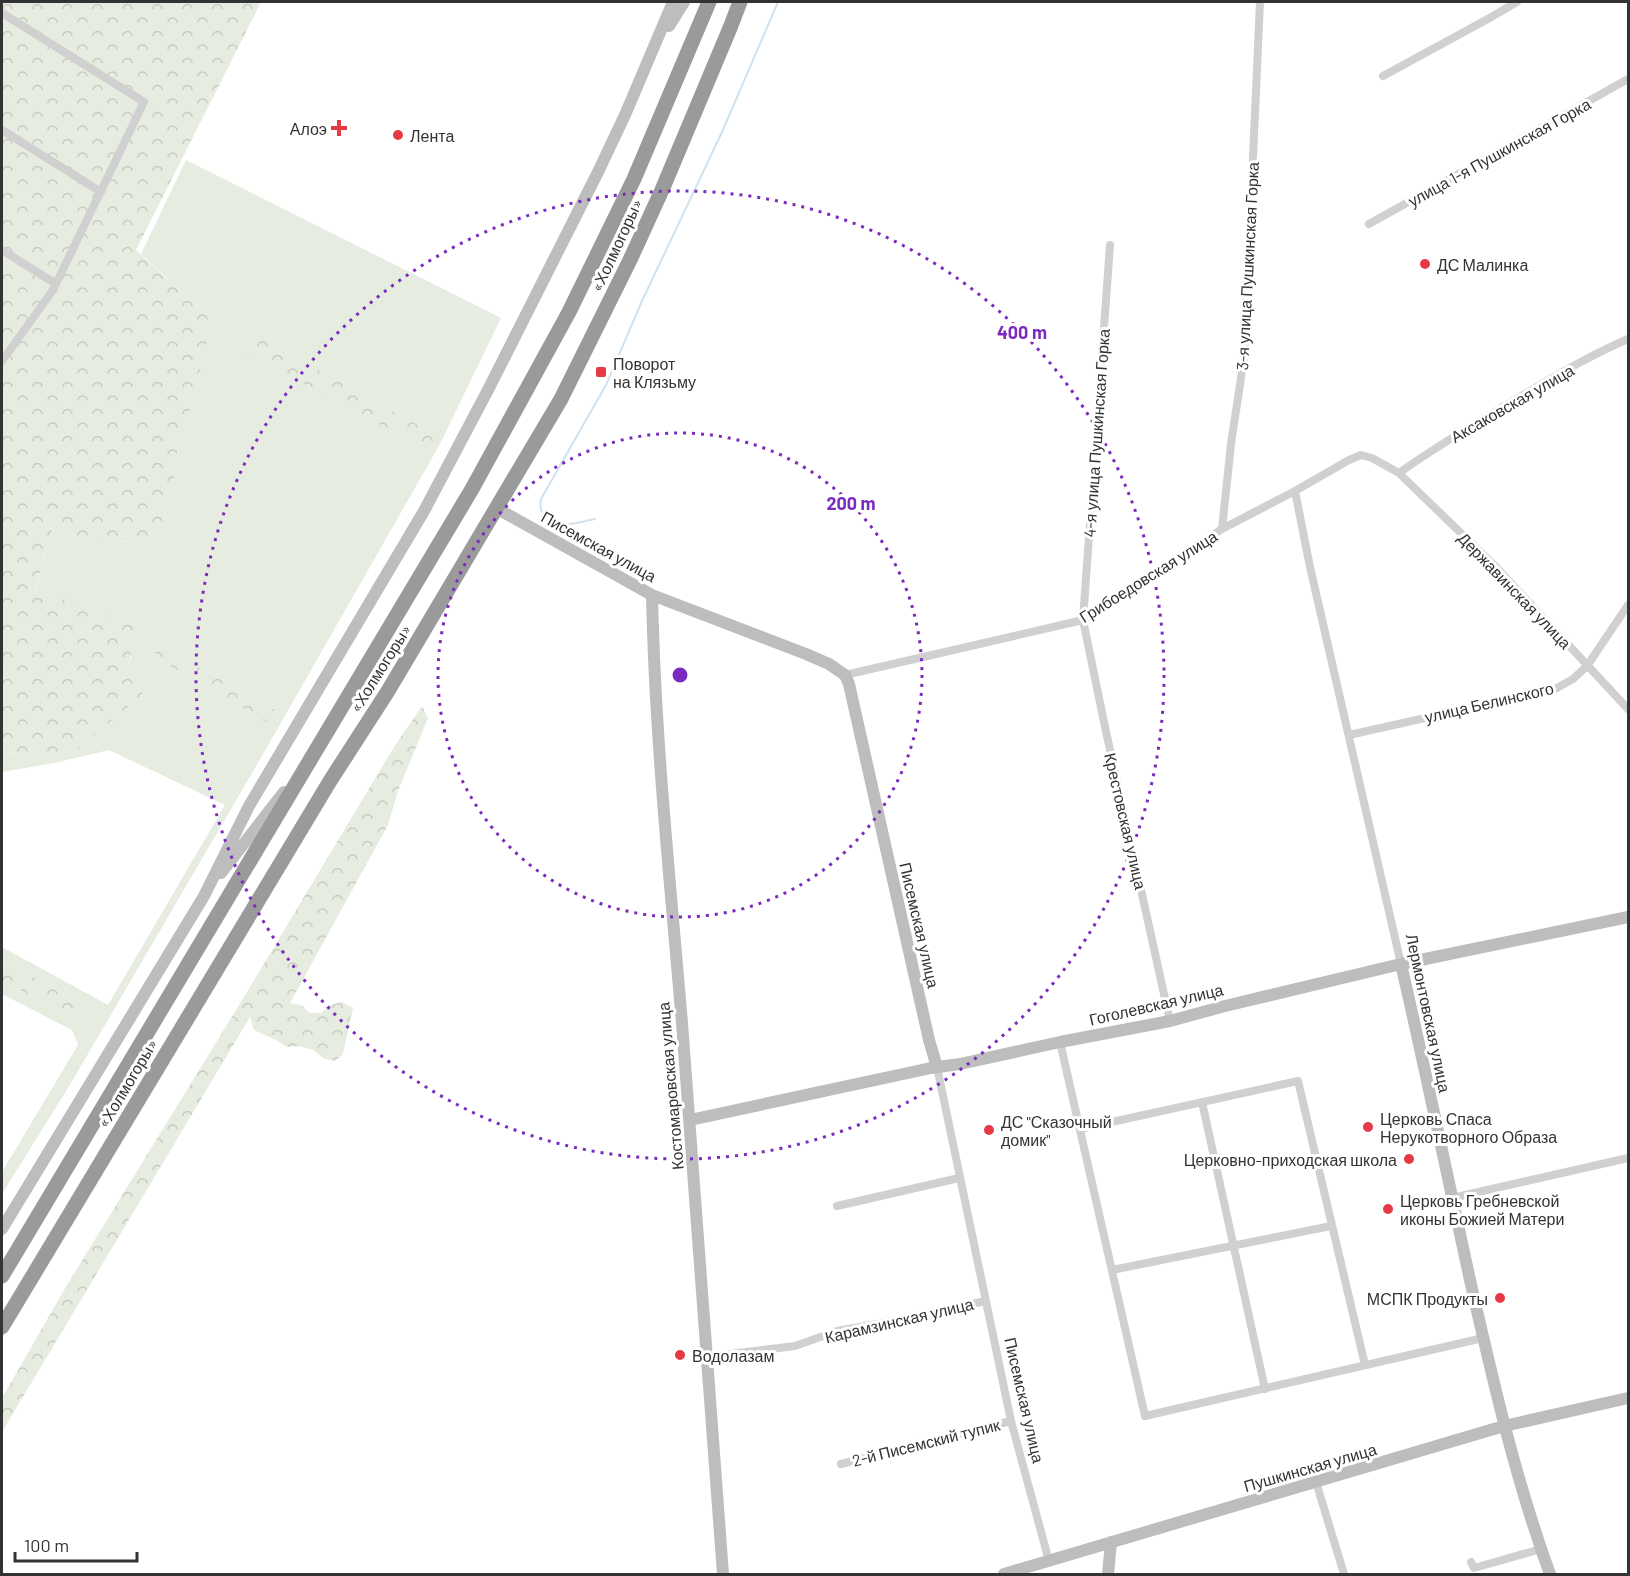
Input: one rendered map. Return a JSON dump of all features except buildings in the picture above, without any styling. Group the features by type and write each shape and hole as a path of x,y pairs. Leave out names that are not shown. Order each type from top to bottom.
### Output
{"highway":[{"name":"«Холмогоры»","path":"2,1276 472,489 569,312 634,179 709,2"},
{"name":"«Холмогоры»","path":"2,1327 330,781 388,691 561,399 662,190 740,2"}],"street":[{"path":"2,1229 204,896 249,806 424,511 625,115 674,2"},
{"path":"652,52 684,2"},
{"name":"3-я улица Пушкинская Горка","path":"1222,529 1231,444 1244,358 1260,2"},
{"path":"1383,75 1517,2"},
{"path":"2,13 144,102 54,290 2,361"},
{"name":"улица 1-я Пушкинская Горка","path":"1369,224 1629,80"},
{"path":"2,130 101,192"},
{"name":"4-я улица Пушкинская Горка","path":"1083,620 1110,245"},
{"path":"2,250 56,284"},
{"name":"Аксаковская улица","path":"1398,473 1431,450 1548,380 1607,348 1629,339"},
{"name":"Грибоедовская улица","path":"845,675 1083,620 1222,529 1348,460 1361,455 1372,458 1398,473"},
{"name":"Державинская улица","path":"1398,473 1496,567 1629,709"},
{"name":"Лермонтовская улица","path":"1295,491 1310,567 1504,1426 1550,1575"},
{"name":"Писемская улица","path":"496,508 652,595 806,654 829,664 845,675 849,684 928,1040 937,1067 1011,1421 1049,1561"},
{"name":"Костомаровская улица","path":"652,595 665,834 690,1120 723,1575"},
{"name":"улица Белинского","path":"1349,735 1555,689 1573,679 1587,666 1629,605"},
{"name":"Крестовская улица","path":"1083,620 1170,1021"},
{"path":"204,896 316,751"},
{"name":"Гоголевская улица","path":"690,1120 937,1067 1170,1021 1401,964 1629,917"},
{"path":"1060,1042 1145,1416 1484,1338"},
{"path":"1080,1129 1298,1081 1365,1365"},
{"path":"1202,1102 1265,1389"},
{"path":"1452,1198 1629,1158"},
{"path":"837,1206 959,1178"},
{"path":"1112,1270 1331,1226"},
{"name":"Карамзинская улица","path":"707,1357 795,1346 837,1331 986,1301"},
{"name":"Пушкинская улица","path":"1004,1575 1504,1426 1629,1398"},
{"name":"2-й Писемский тупик","path":"841,1464 1011,1421"},
{"path":"1316,1482 1344,1575"},
{"path":"1108,1575 1111,1542"},
{"path":"1471,1562 1474,1568 1541,1549"}],"green space":[{"path":"2,2 261,2 136,250 212,321 193,402 179,435 174,479 162,524 142,540 88,544 53,527 35,589 135,626 136,638 128,665 134,684 143,694 70,756 2,752"},
{"path":"186,160 501,318 440,444 266,749 71,1083 2,1194 2,1172 78,1045 72,1030 2,994 2,980 75,1020 78,1001 2,960 2,947 108,1005 225,805 109,750 2,772 2,752 70,756 143,694 134,684 128,665 135,627 35,590 53,527 118,542 142,540 162,524 174,479 179,434 193,402 212,321 141,254","holes":["153,646 161,646 280,713 278,720 272,724 160,660"]},
{"path":"254,334 437,436 433,443 423,448 245,353 242,343"},
{"path":"153,646 161,646 280,713 278,720 272,725 160,660"},
{"path":"422,706 428,718 398,791 388,825 290,1003 301,1005 310,1013 321,1013 330,1005 342,1002 353,1008 343,1054 335,1061 323,1058 313,1050 299,1046 287,1047 254,1030 250,1017 2,1432 2,1398 67,1285 394,747"},
{"path":"2,960 78,1001 86,1011 75,1020 2,980"}],"waterway":[{"path":"595,519 556,524 543,515 541,499 606,385 642,301 722,132 778,2"}],"place":[{"name":"Алоэ","path":"339,128"},
{"name":"Лента","path":"398,135"},
{"name":"ДС Малинка","path":"1425,264"},
{"name":"Поворот на Клязьму","path":"601,372"},
{"name":"Церковь Спаса Нерукотворного Образа","path":"1368,1127"},
{"name":"ДС \"Сказочный домик\"","path":"989,1130"},
{"name":"Церковно-приходская школа","path":"1409,1159"},
{"name":"Церковь Гребневской иконы Божией Матери","path":"1388,1209"},
{"name":"МСПК Продукты","path":"1500,1298"},
{"name":"Водолазам","path":"680,1355"}]}
